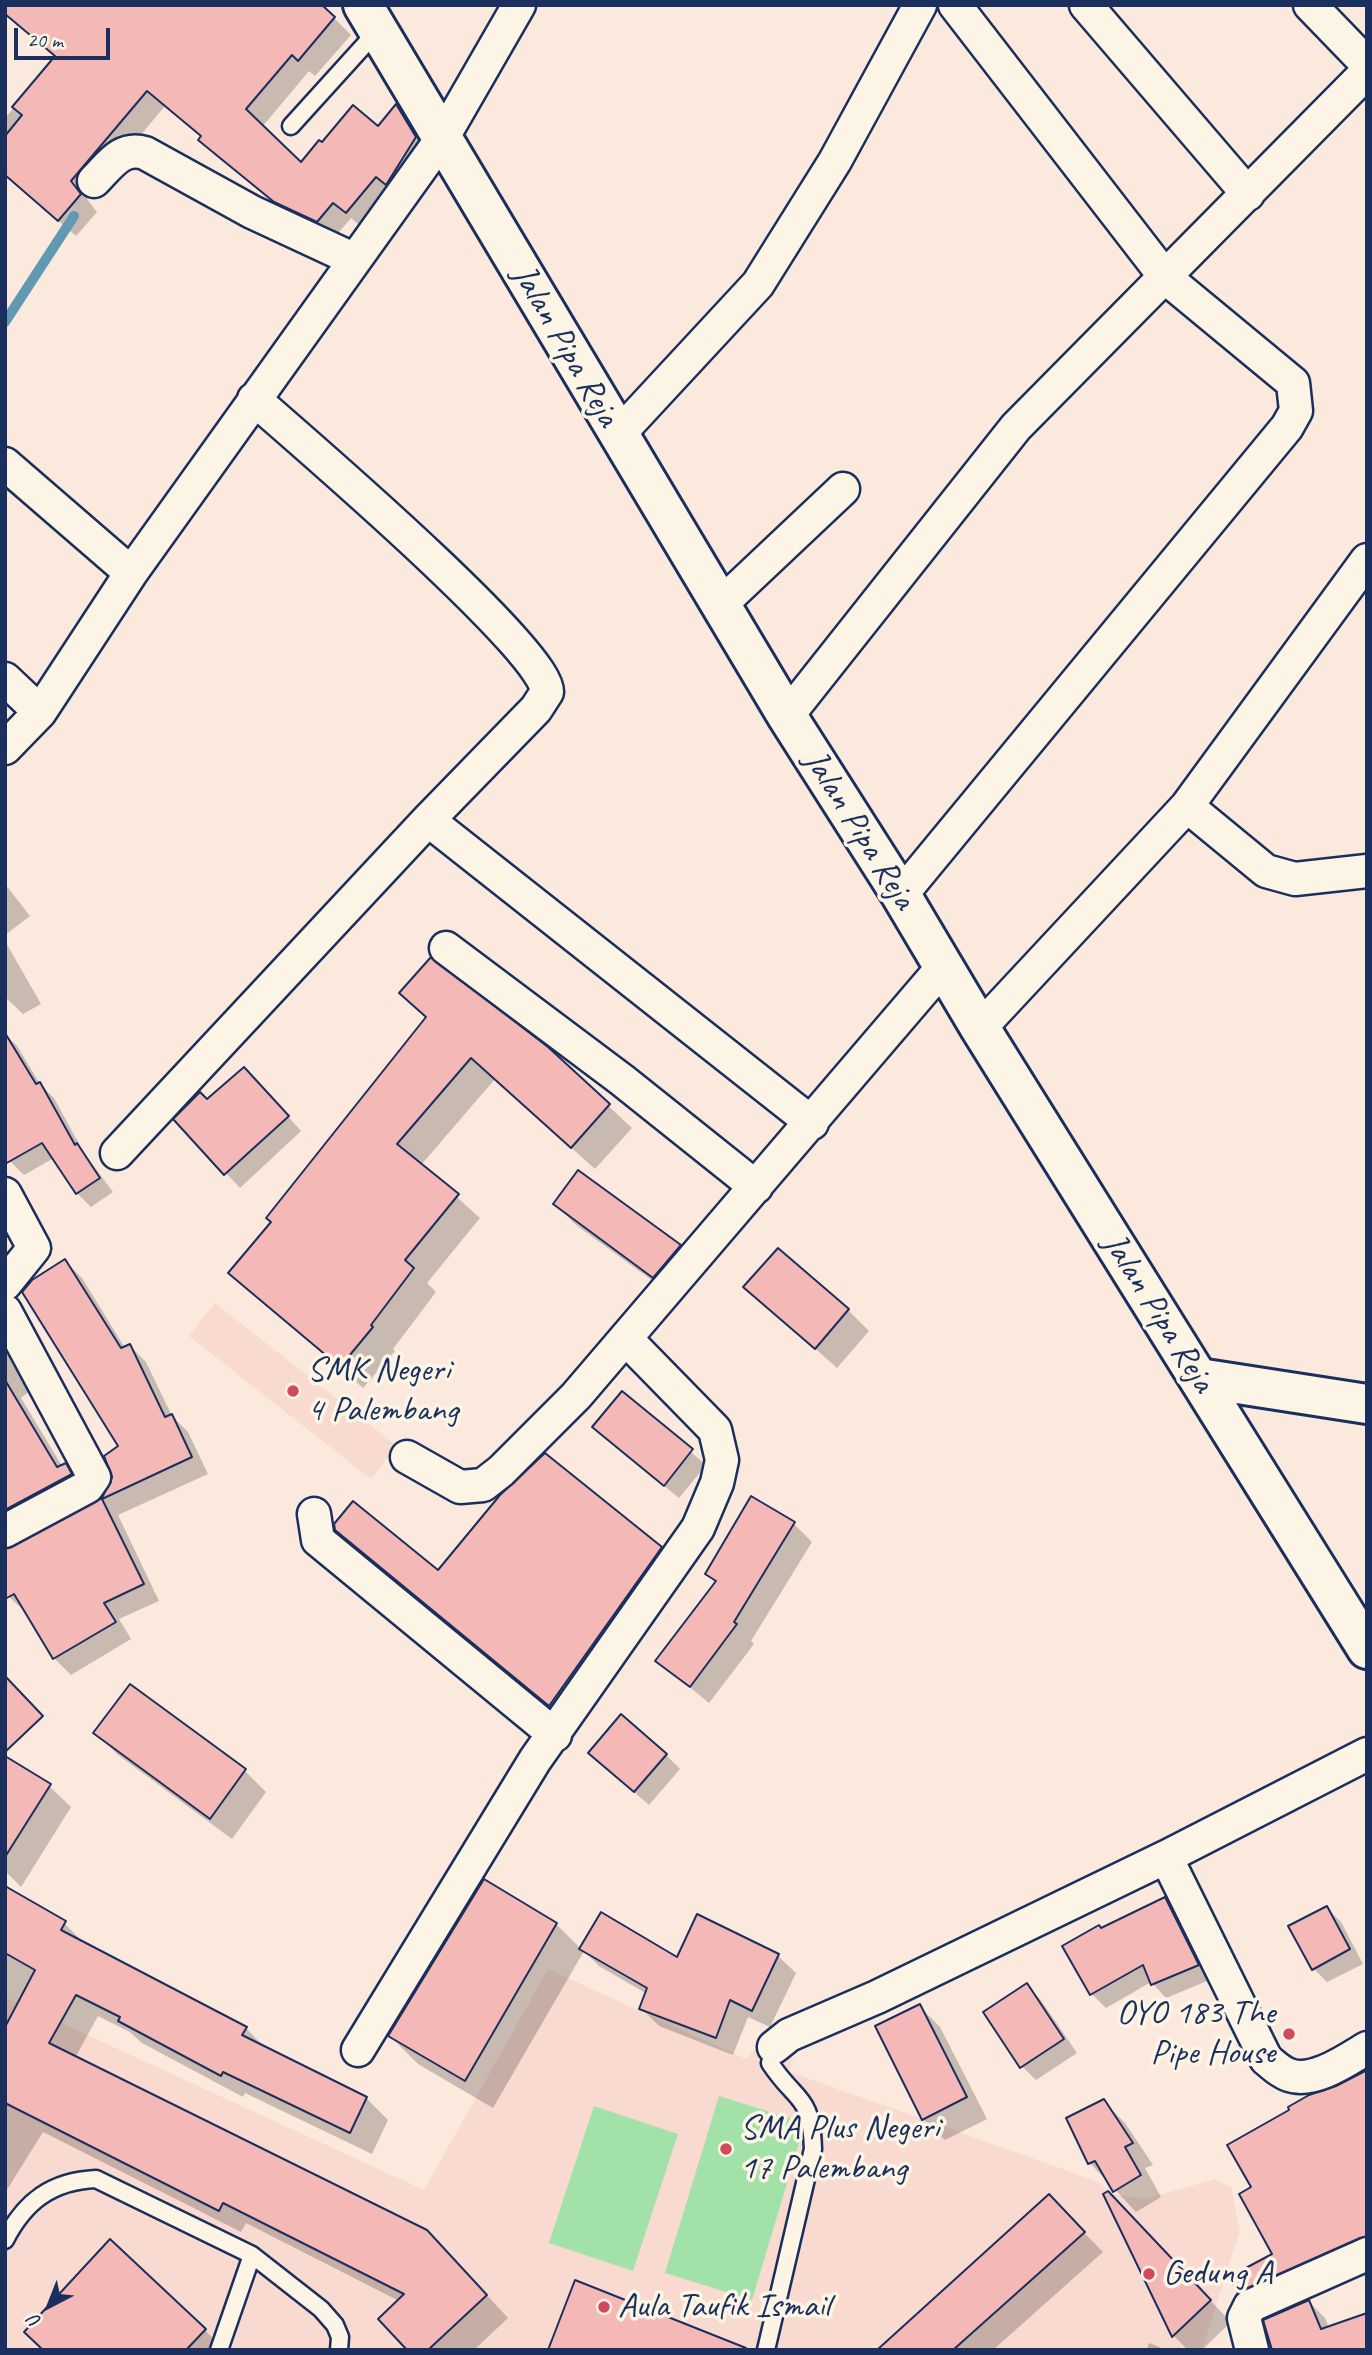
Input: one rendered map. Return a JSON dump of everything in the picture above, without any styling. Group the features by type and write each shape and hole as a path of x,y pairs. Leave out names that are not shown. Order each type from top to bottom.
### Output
{"street":[{"path":"5,748 40,712 131,573 353,259 443,137 519,5"},
{"path":"618,435 758,284 835,161 920,5"},
{"path":"901,895 1287,427 1296,411 1293,383 1279,368 1166,278 955,5"},
{"path":"1086,5 1248,194"},
{"path":"1310,5 1367,64"},
{"name":"Jalan Pipa Reja","path":"370,18 787,716 901,895 980,1028 1367,1649"},
{"path":"787,716 1016,427 1367,72"},
{"path":"94,181 122,153 132,149 145,153 252,212 353,259"},
{"path":"117,1153 546,696 547,684 486,611 386,514 254,399"},
{"path":"5,464 131,573"},
{"path":"720,605 843,489"},
{"path":"980,1028 1187,806 1361,580"},
{"path":"5,679 40,712"},
{"path":"1187,806 1266,871 1295,879 1367,871"},
{"path":"428,820 811,1123"},
{"path":"446,948 622,1080 756,1187"},
{"path":"407,1457 460,1487 483,1485 537,1437 626,1339 943,967"},
{"path":"5,1194 34,1248 5,1284"},
{"path":"5,1311 93,1477 87,1488 5,1531"},
{"path":"358,2050 535,1760 698,1528 717,1483 722,1460 715,1430 626,1339"},
{"path":"1199,1378 1367,1404"},
{"path":"314,1514 318,1540 555,1735"},
{"path":"774,2047 807,2026 877,1997 1166,1857 1367,1754"},
{"path":"1166,1857 1266,2059 1292,2077 1309,2076 1345,2062 1367,2048"},
{"path":"1252,2350 1244,2318 1250,2306 1367,2255"}],"lane":[{"path":"291,126 370,18"},
{"path":"766,2350 813,2149 812,2118 803,2099 782,2081 770,2063 774,2047"},
{"path":"5,2240 16,2218 38,2196 75,2180 96,2179 252,2255 321,2309 335,2325 340,2337 340,2350"},
{"path":"219,2350 252,2255"}],"shaded area":[{"name":"SMK Negeri 4 Palembang","path":"215,1303 397,1446 371,1479 189,1336"},
{"name":"SMA Plus Negeri 17 Palembang","path":"548,1969 746,2059 763,2041 792,2055 790,2072 1096,2181 1112,2194 1145,2199 1215,2179 1231,2187 1240,2230 1202,2350 5,2350 5,1997 424,2190"}],"green space":[{"path":"719,2096 805,2123 752,2300 665,2273"},
{"path":"594,2106 678,2134 633,2271 549,2243"}],"building":[{"path":"5,5 322,5 335,17 298,61 292,55 246,109 301,162 353,105 378,126 396,104 416,137 386,185 376,177 346,213 333,203 317,222 274,202 198,140 201,136 147,91 71,181 81,194 58,221 5,175 5,136 22,115 12,107 55,56 5,14"},
{"path":"431,957 548,1047 610,1104 571,1148 471,1058 397,1144 459,1194 405,1260 414,1268 371,1325 373,1327 340,1367 228,1273 271,1222 266,1218 426,1017 399,993"},
{"path":"5,1033 36,1084 40,1082 75,1145 77,1143 100,1178 76,1194 42,1143 5,1164"},
{"path":"244,1067 289,1116 224,1175 173,1119 200,1092 207,1099"},
{"path":"578,1170 681,1245 653,1278 553,1204"},
{"path":"778,1248 849,1309 815,1349 743,1287"},
{"path":"65,1259 121,1348 130,1344 165,1417 172,1414 192,1457 102,1499 144,1584 104,1603 116,1622 53,1659 14,1594 5,1599 5,1549 102,1498 112,1477 104,1456 118,1446 22,1292 32,1280"},
{"path":"5,1380 57,1467 66,1463 72,1474 5,1510"},
{"path":"622,1391 693,1449 664,1486 592,1427"},
{"path":"545,1453 662,1547 549,1706 335,1530 334,1524 353,1501 438,1570 500,1495"},
{"path":"751,1496 795,1522 734,1622 737,1624 690,1687 655,1661 716,1581 705,1574"},
{"path":"5,1676 43,1716 5,1752"},
{"path":"130,1684 246,1769 210,1819 93,1733"},
{"path":"621,1714 667,1754 634,1792 588,1753"},
{"path":"5,1756 51,1784 5,1857"},
{"path":"484,1879 557,1923 465,2081 388,2036"},
{"path":"5,1886 66,1921 61,1930 247,2027 242,2035 367,2097 350,2133 223,2072 221,2076 118,2021 120,2017 76,1995 49,2043 427,2230 487,2295 428,2350 407,2350 378,2319 404,2294 223,2203 219,2211 5,2103 5,2027 35,1970 5,1953"},
{"path":"1165,1897 1199,1965 1151,1985 1143,1965 1090,1995 1062,1946 1099,1925 1101,1928"},
{"path":"1327,1906 1350,1949 1312,1970 1288,1926"},
{"path":"601,1912 677,1957 697,1914 779,1954 752,2011 730,2000 716,2038 639,2009 647,1988 579,1949"},
{"path":"1027,1983 1064,2039 1020,2068 983,2012"},
{"path":"920,2004 967,2097 922,2120 875,2026"},
{"path":"1367,2070 1367,2236 1238,2293 1229,2277 1272,2254 1239,2194 1251,2187 1227,2145 1289,2110 1288,2107 1309,2095 1336,2086"},
{"path":"1104,2099 1133,2143 1125,2147 1141,2175 1113,2192 1095,2161 1088,2164 1066,2118"},
{"name":"Gedung A","path":"1108,2191 1211,2300 1172,2337 1103,2194"},
{"path":"1049,2194 1085,2232 953,2350 877,2350"},
{"path":"110,2239 206,2329 186,2350 43,2350 24,2332"},
{"name":"Aula Taufik Ismail","path":"575,2280 746,2348 746,2350 548,2350"},
{"path":"1309,2300 1321,2329 1367,2313 1367,2350 1272,2350 1263,2320"}],"waterway":[{"path":"5,322 74,216"}],"place":[{"name":"SMK Negeri 4 Palembang","path":"293,1391"},
{"name":"OYO 183 The Pipe House","path":"1289,2034"},
{"name":"SMA Plus Negeri 17 Palembang","path":"726,2149"},
{"name":"Gedung A","path":"1149,2274"},
{"name":"Aula Taufik Ismail","path":"604,2307"}]}
